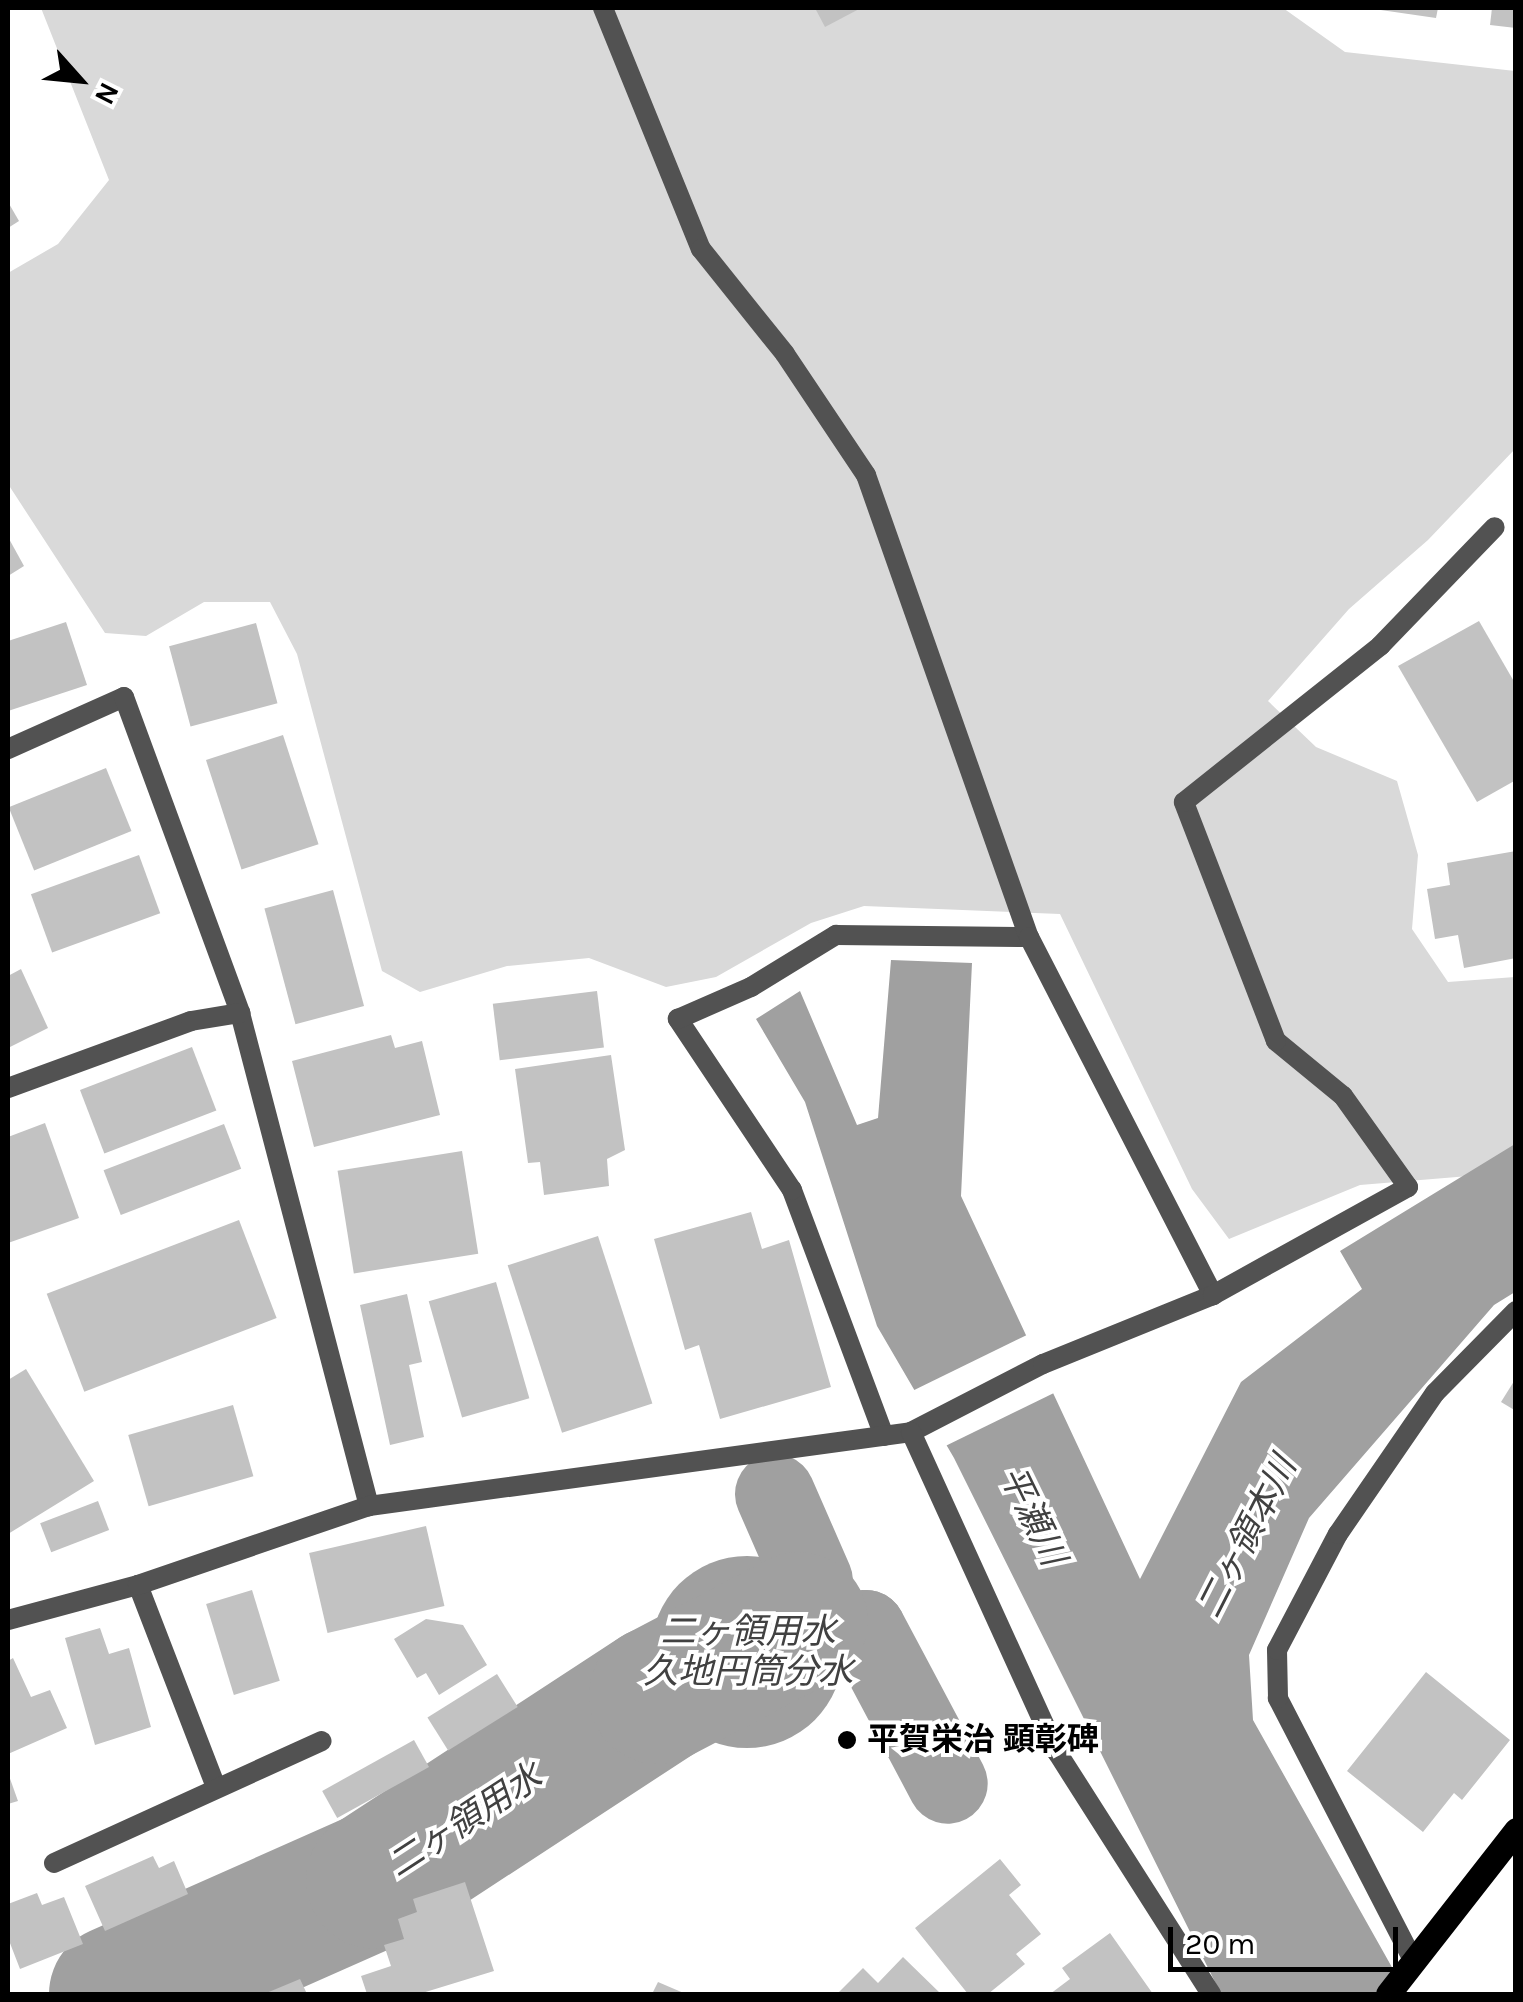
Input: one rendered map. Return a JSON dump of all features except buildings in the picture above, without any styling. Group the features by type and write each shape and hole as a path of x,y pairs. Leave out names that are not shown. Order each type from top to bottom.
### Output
{"main road":[{"path":"1391,1991 1516,1830"}],"street":[{"path":"603,8 701,249 785,354 866,474 1028,936 1213,1295"},
{"path":"8,1620 138,1585 369,1506 921,1428 1043,1364 1213,1295 1408,1187 1343,1096 1276,1041 1184,802 1380,646 1495,527"},
{"path":"8,749 124,697 240,1014 369,1506"},
{"path":"884,1436 792,1190 678,1019 751,987 836,936 1028,936"},
{"path":"8,1088 190,1021 240,1014"},
{"path":"1414,1962 1309,1769 1278,1698 1276,1650 1338,1534 1435,1393 1516,1312"},
{"path":"921,1428 1057,1752 1211,1994"},
{"path":"138,1585 216,1784"},
{"path":"54,1862 216,1784 322,1741"}],"shaded area":[{"path":"41,8 1283,8 1345,52 1515,71 1515,449 1428,540 1349,609 1268,701 1316,747 1397,781 1418,855 1412,929 1448,982 1515,977 1515,1161 1481,1175 1360,1185 1229,1239 1192,1189 1060,914 864,906 811,923 716,977 666,987 589,958 507,966 420,992 382,971 297,654 270,602 204,602 146,636 105,633 8,484 8,273 58,244 109,180"}],"water":[{"path":"891,960 972,963 961,1196 1140,1579 1241,1382 1362,1289 1340,1251 1515,1144 1515,1292 1494,1305 1309,1518 1249,1655 1253,1720 1407,1994 1221,1994 954,1458 877,1326 805,1102 756,1019 800,991 857,1125 878,1118"},
{"name":"二ヶ領用水 久地円筒分水","path":"747,1556 784,1564 815,1584 835,1615 843,1652 835,1689 815,1720 784,1740 747,1748 710,1740 679,1720 659,1689 651,1652 659,1615 679,1584 710,1564"}],"pier":[{"path":"1031,1333 1059,1391 938,1450 910,1392"}],"waterway":[{"path":"775,1494 813,1581"},
{"name":"二ヶ領用水","path":"118,1994 375,1880 658,1695 799,1621"},
{"path":"842,1632 866,1630 948,1784"}],"place":[{"name":"平賀栄治 顕彰碑","path":"847,1740"}],"water label":[{"name":"平瀬川","path":"1032,1516"},
{"name":"二ヶ領本川","path":"1247,1537"}]}
